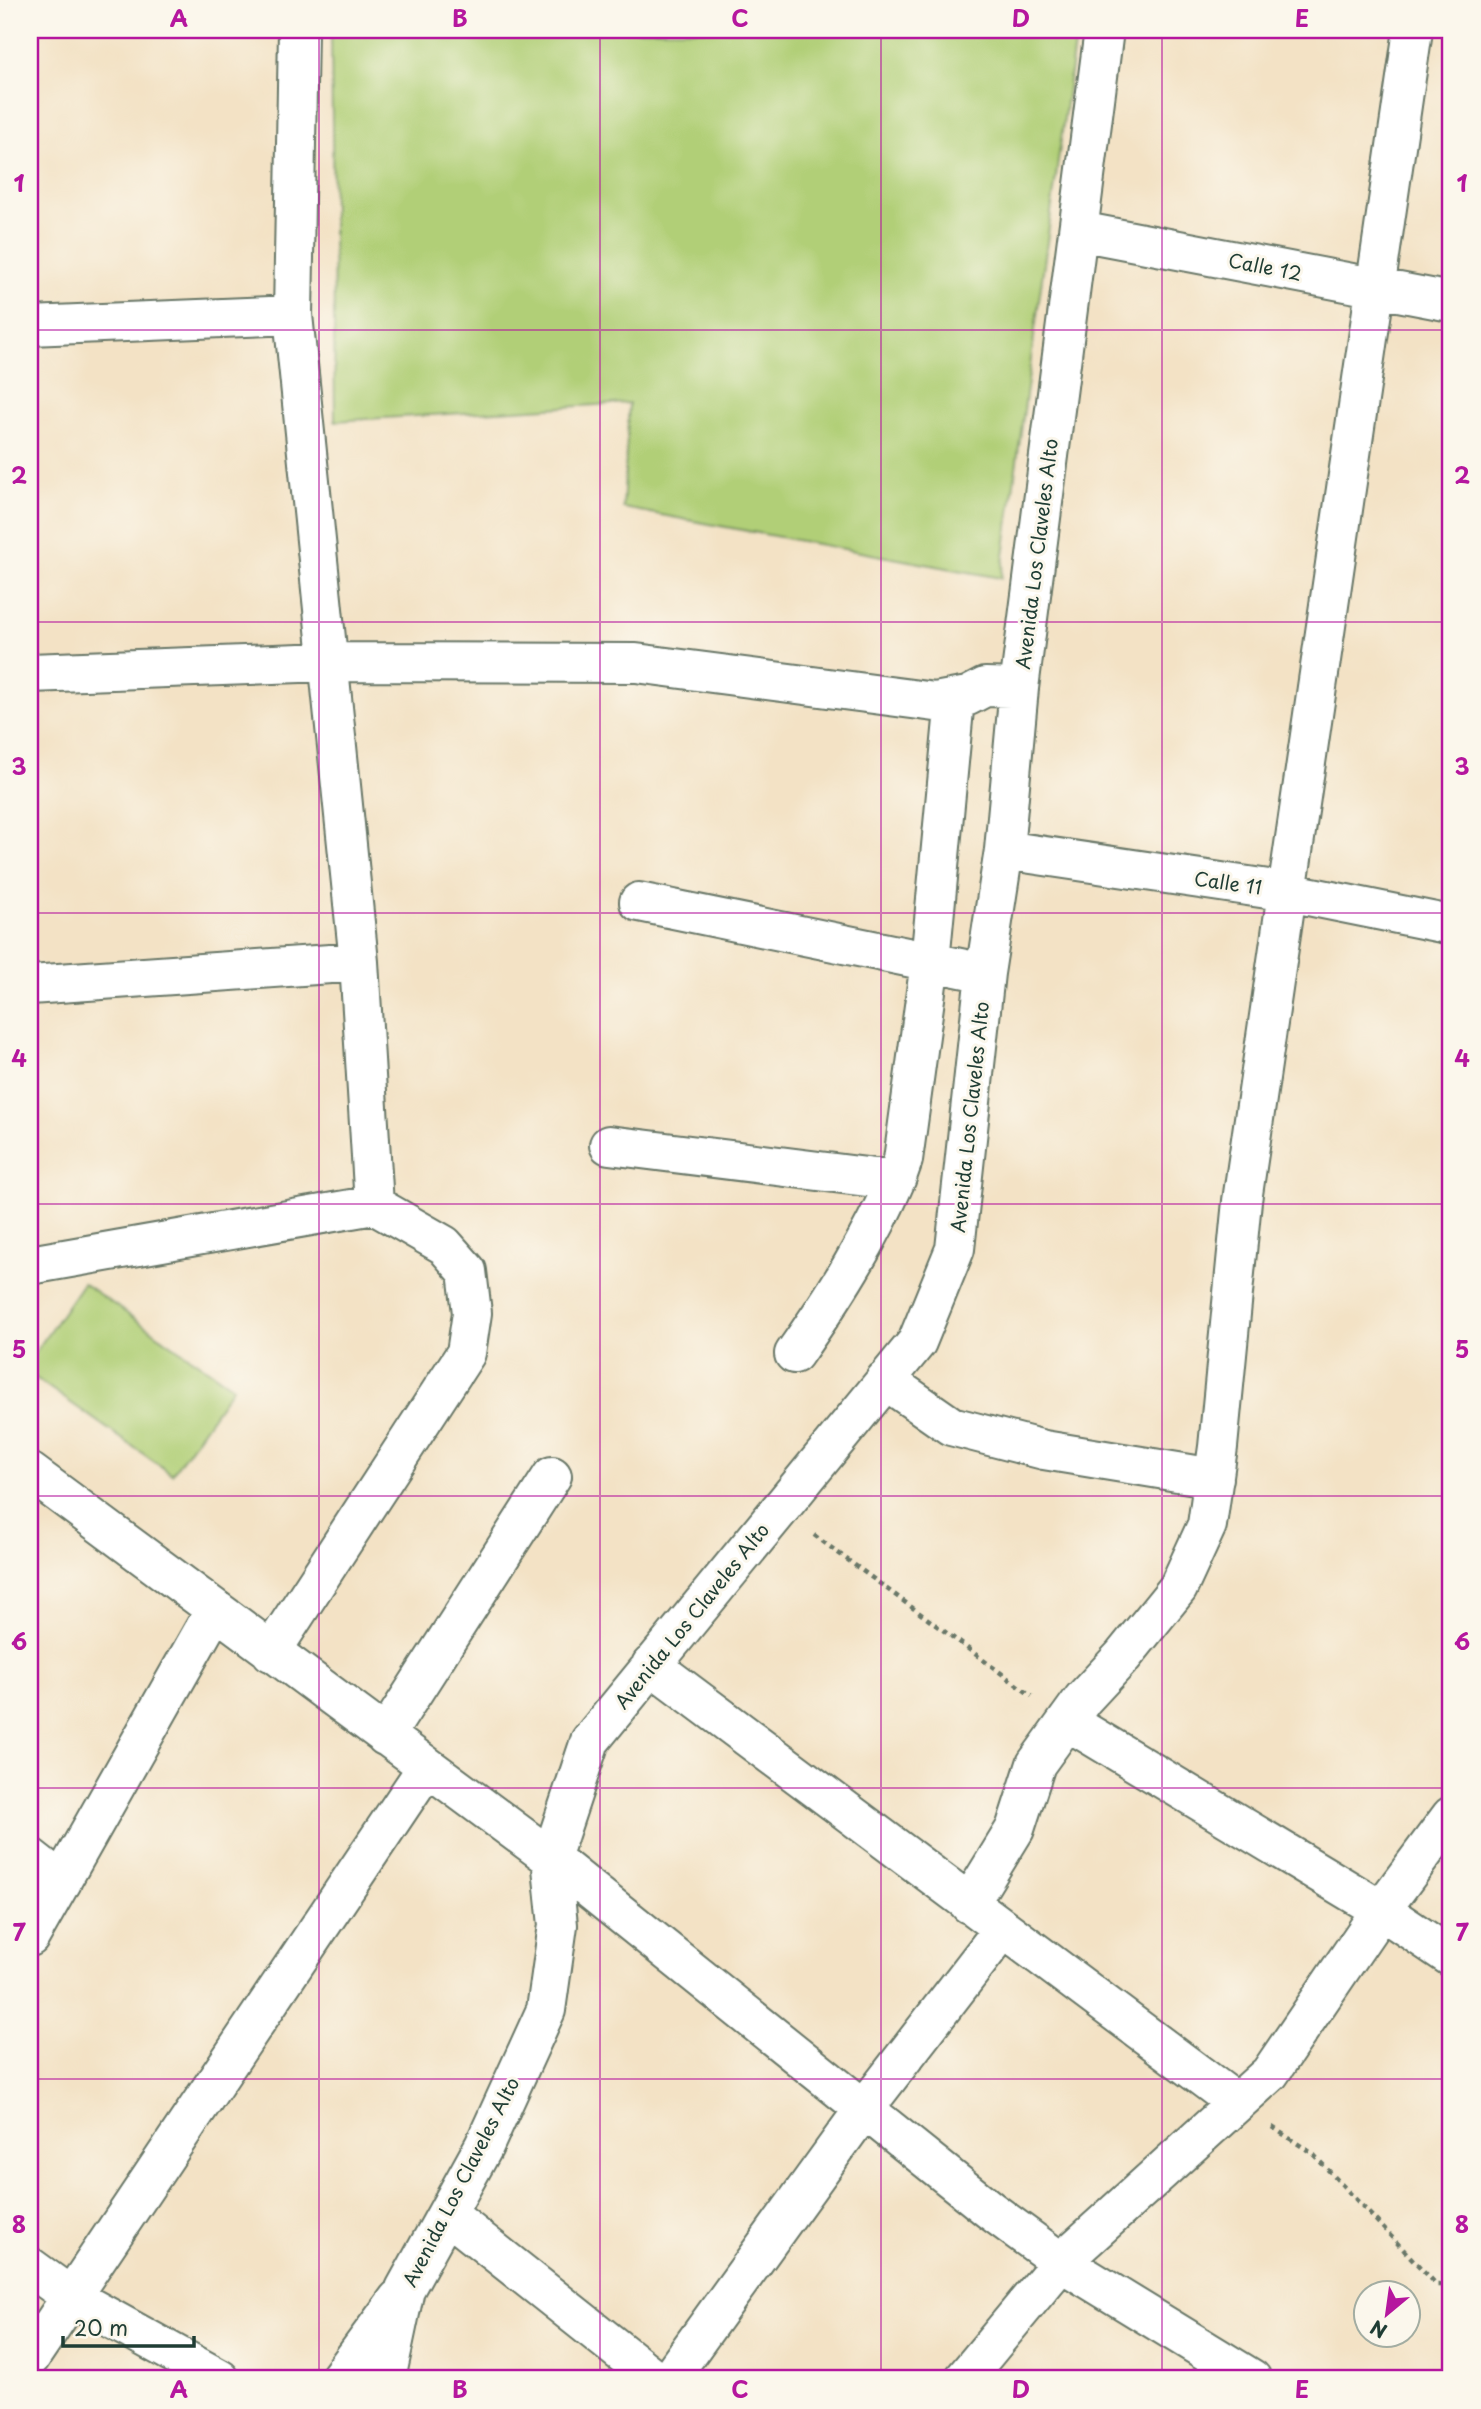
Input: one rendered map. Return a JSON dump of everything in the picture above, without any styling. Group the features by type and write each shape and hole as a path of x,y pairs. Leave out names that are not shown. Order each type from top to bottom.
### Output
{"street":[{"path":"298,30 293,315 359,962 374,1205"},
{"name":"Avenida Los Claveles Alto","path":"386,2379 405,2290 484,2146 546,2010 558,1925 551,1858 590,1741 917,1342 955,1249 985,973 1004,849 1019,688 1104,30"},
{"path":"969,1904 1015,1829 1036,1763 1083,1699 1123,1656 1178,1588 1207,1525 1242,1201 1413,30"},
{"name":"Calle 12","path":"1079,231 1451,302"},
{"path":"30,326 293,315"},
{"path":"30,673 328,662 636,663 935,702 955,699 985,687 1019,688"},
{"path":"794,1354 841,1286 878,1222 904,1160 930,962 955,699"},
{"name":"Calle 11","path":"1004,849 1288,892 1451,925"},
{"path":"639,902 985,973"},
{"path":"30,985 359,962"},
{"path":"921,1026 980,1032"},
{"path":"609,1145 875,1178 897,1177"},
{"path":"30,1265 374,1205 444,1245 467,1271 472,1313 466,1353 271,1652"},
{"path":"885,1380 951,1426 1044,1450 1214,1478"},
{"path":"30,1472 551,1858 990,2210 1061,2262 1252,2379"},
{"path":"385,1735 552,1476"},
{"path":"30,1937 215,1610"},
{"path":"652,1665 1237,2103"},
{"path":"1067,1721 1381,1910 1451,1957"},
{"path":"30,2358 427,1767"},
{"path":"964,2379 1061,2262 1270,2073 1381,1910 1451,1816"},
{"path":"30,1857 62,1882"},
{"path":"669,2379 864,2109 1003,1929"},
{"path":"447,2214 655,2379"},
{"path":"30,2267 70,2296 220,2379"},
{"path":"339,2379 405,2290"}],"path":[{"path":"779,1510 1067,1721"},
{"path":"1237,2103 1312,2153 1437,2285 1451,2285"}],"green space":[{"path":"331,30 1076,30 1001,578 623,508 629,403 335,421"},
{"path":"83,1283 233,1387 172,1474 30,1374 30,1360"}]}
